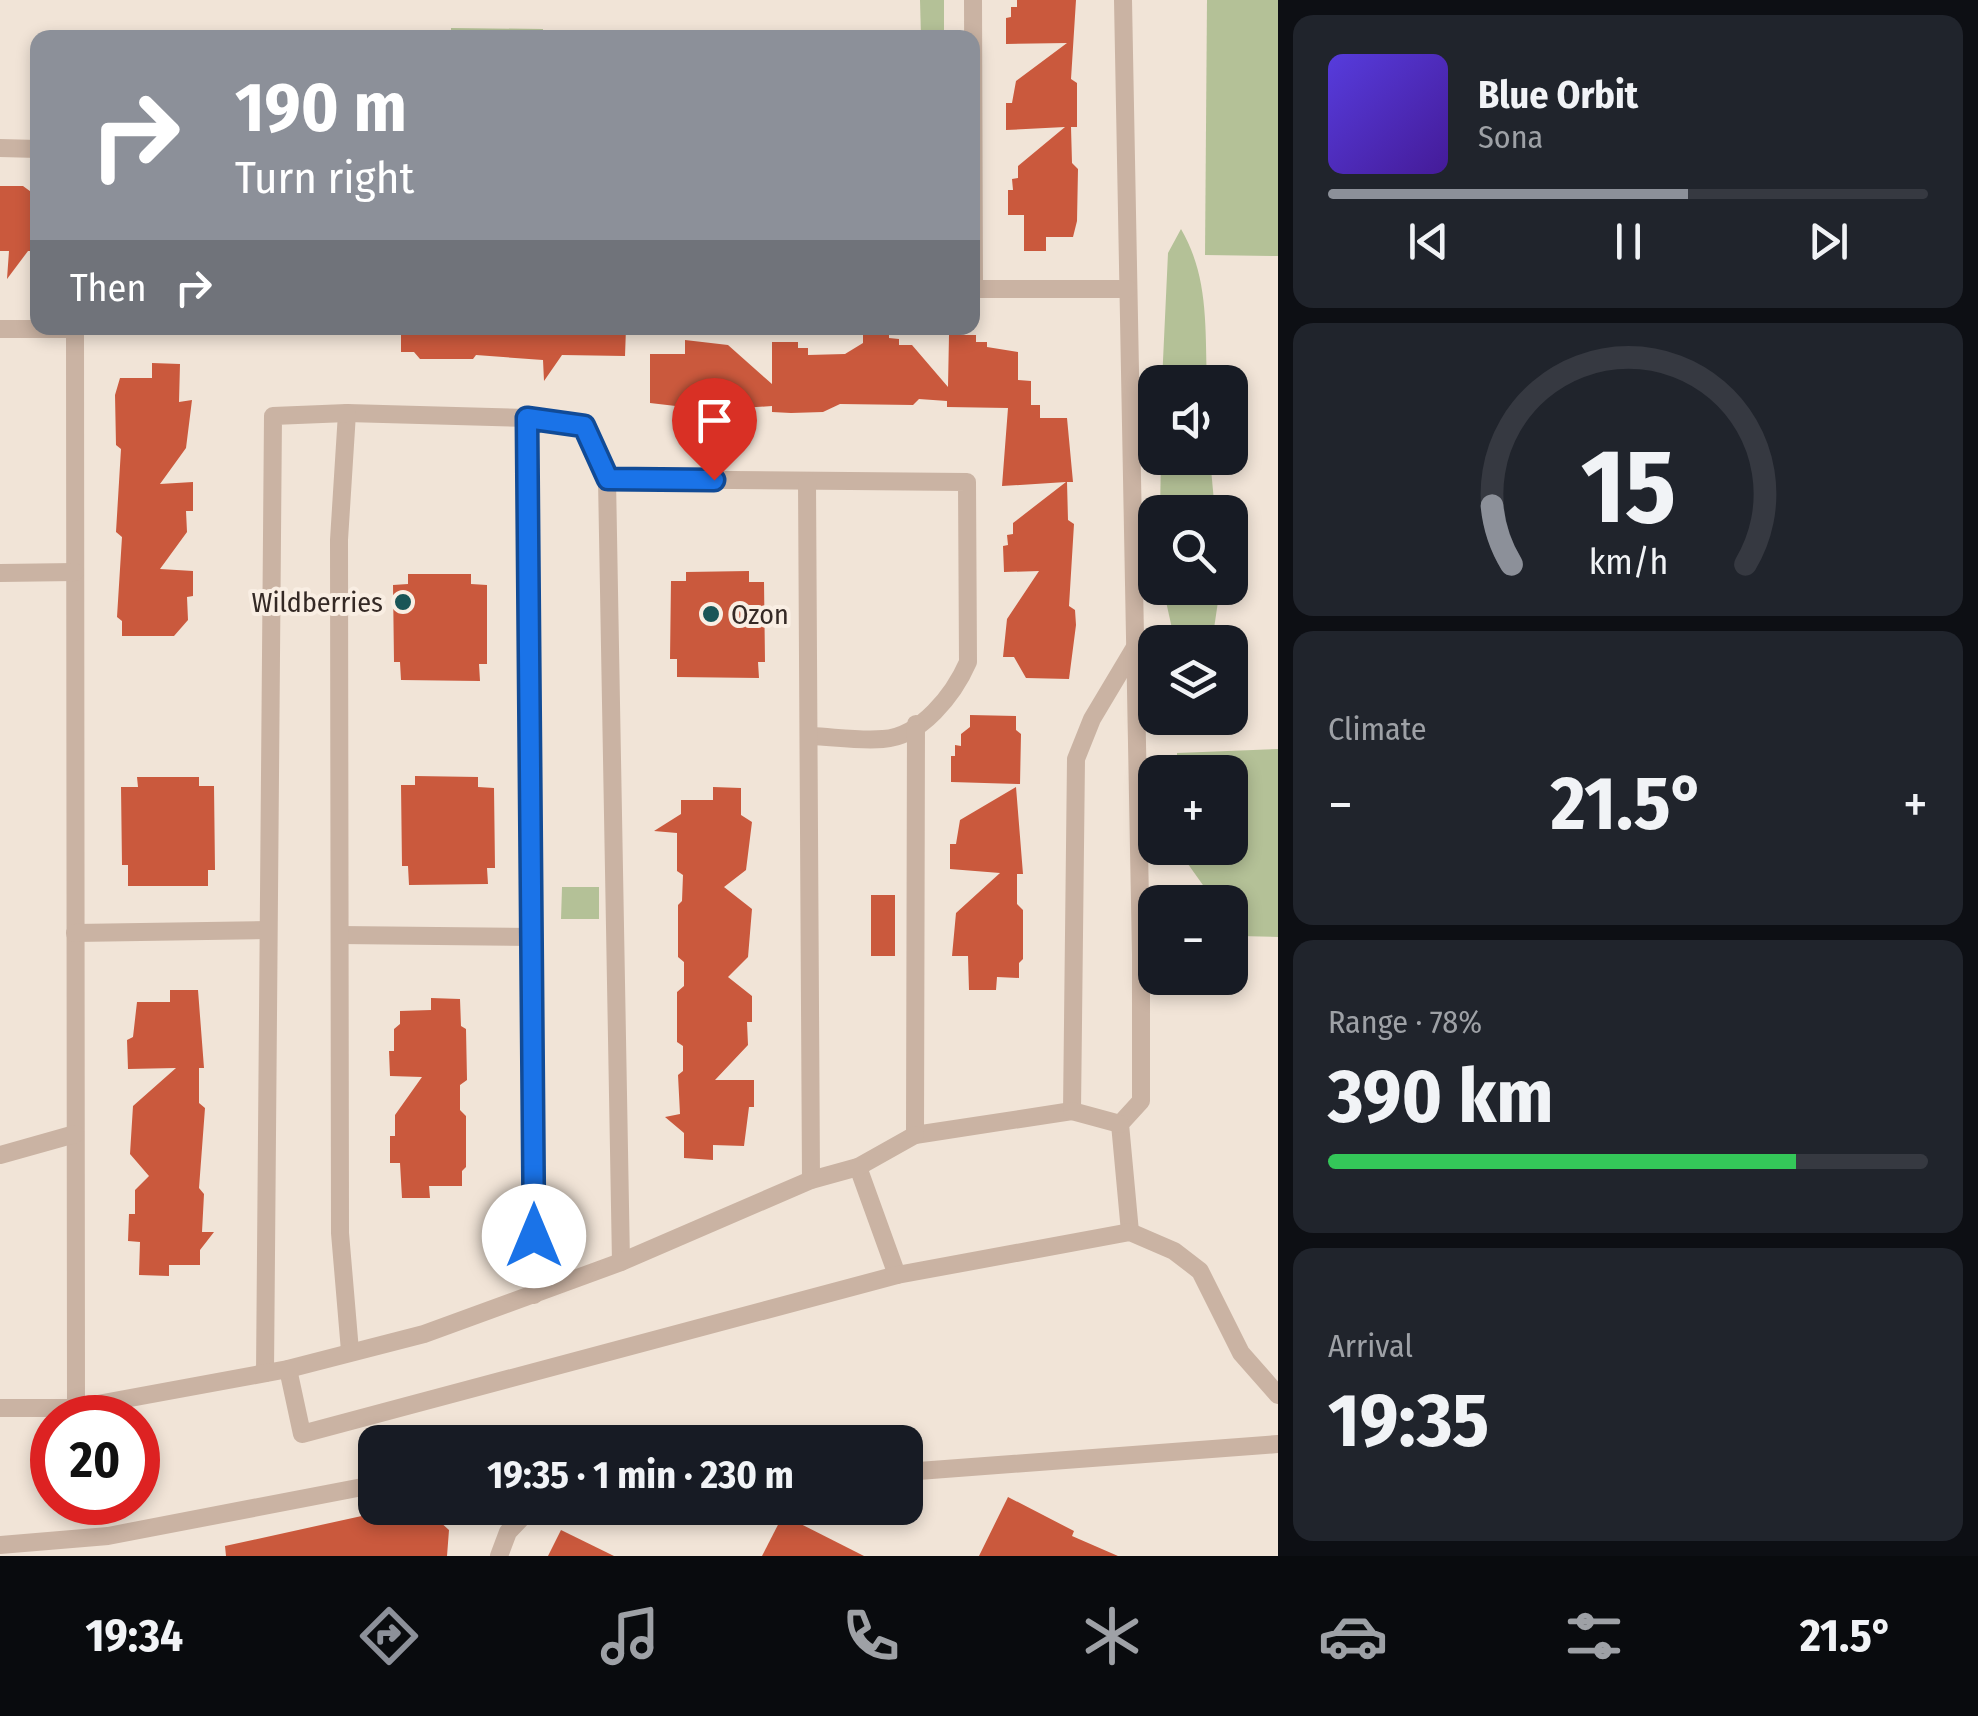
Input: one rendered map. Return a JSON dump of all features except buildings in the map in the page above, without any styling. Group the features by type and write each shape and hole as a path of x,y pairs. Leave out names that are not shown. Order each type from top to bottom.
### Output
{"lane":[{"path":"973,0 973,30"},
{"path":"1123,0 1141,1101 1120,1124 1130,1232"},
{"path":"0,148 30,149"},
{"path":"980,289 1128,289"},
{"path":"0,329 30,329"},
{"path":"75,335 76,1395"},
{"path":"347,413 339,540 340,1233 350,1351"},
{"path":"264,1374 272,416 347,413 527,418 584,426 608,479 612,951 621,1262"},
{"path":"527,418 534,1296"},
{"path":"608,479 967,482 968,662 958,685 930,716 887,740 811,736"},
{"path":"806,480 811,736 811,1180"},
{"path":"0,573 75,572"},
{"path":"1072,1111 1076,759 1092,719 1135,647"},
{"path":"915,1135 916,724"},
{"path":"75,932 268,930"},
{"path":"340,935 532,937"},
{"path":"148,1395 288,1369 424,1334 621,1262 811,1180 858,1167 915,1135 1072,1111 1120,1124"},
{"path":"0,1155 75,1134"},
{"path":"858,1167 898,1275"},
{"path":"288,1369 302,1434 898,1275 1130,1232 1174,1251 1200,1271 1241,1353 1278,1395"},
{"path":"0,1408 30,1408"},
{"path":"923,1471 1278,1444"},
{"path":"5,1548 108,1536 358,1488"},
{"path":"499,1556 515,1525"}],"green space":[{"path":"920,0 944,0 944,30 921,30"},
{"path":"1207,0 1278,0 1278,256 1205,255"},
{"path":"451,28 543,29 543,30"},
{"path":"1181,229 1201,284 1206,365 1163,365 1168,253"},
{"path":"1161,475 1212,475 1213,495 1160,495"},
{"path":"1167,605 1217,605 1215,625 1171,625"},
{"path":"1278,749 1278,937 1248,936 1248,885 1203,885 1189,865 1248,865 1248,755 1177,753"},
{"path":"562,887 599,887 599,919 561,919"}],"place":[{"name":"Wildberries","path":"403,602"},
{"name":"Ozon","path":"711,614"}],"route":[{"path":"534,1236 527,418 584,426 608,479 714,480"}]}
